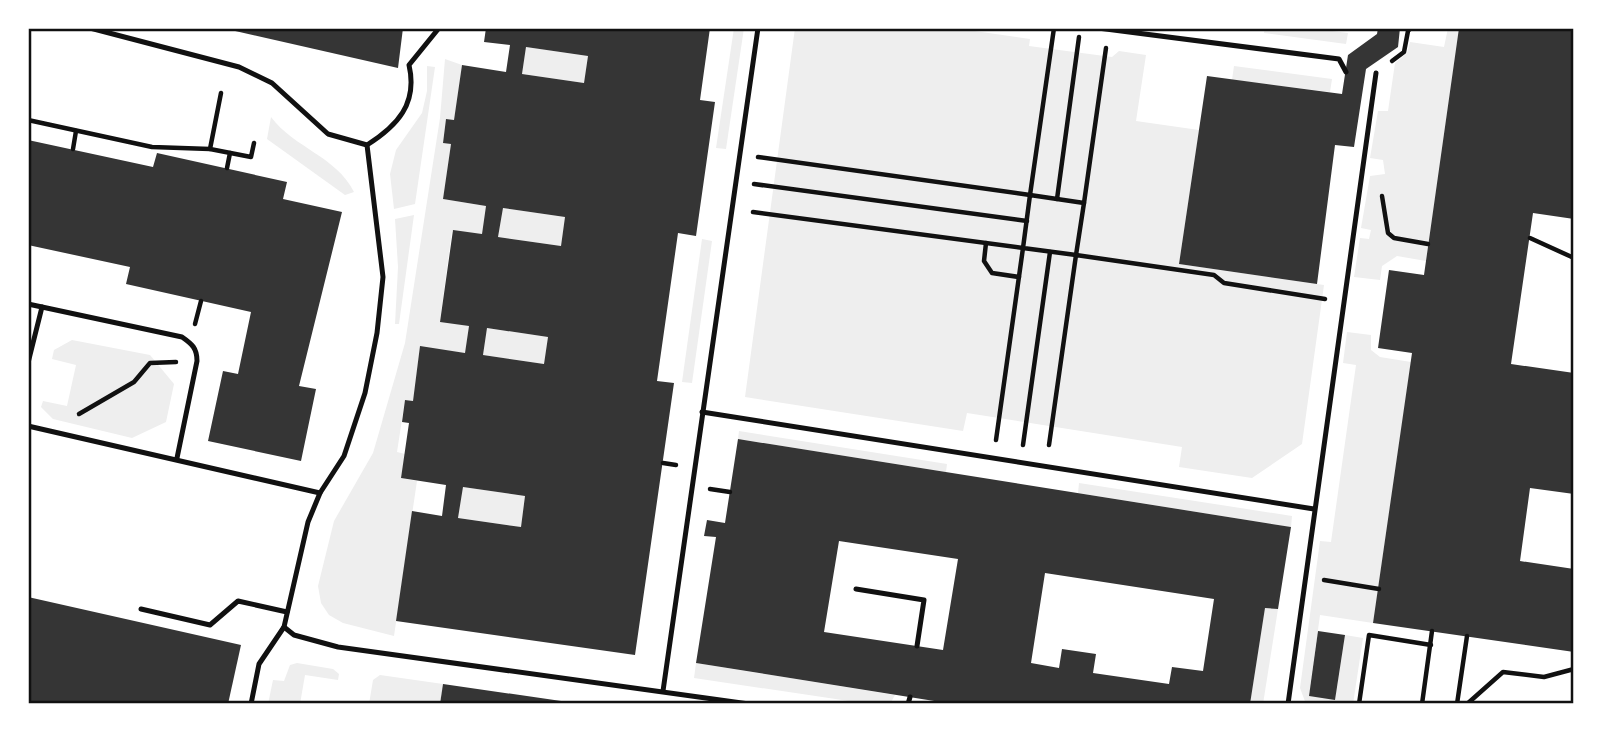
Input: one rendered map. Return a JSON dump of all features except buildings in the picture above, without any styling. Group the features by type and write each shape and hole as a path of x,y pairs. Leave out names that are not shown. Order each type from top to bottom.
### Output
{"lane":[{"path":"90,28 239,67 272,83 328,134 367,145 391,130 407,106 412,77 409,65 439,28"},
{"path":"663,691 758,28"},
{"path":"1098,28 1339,59 1346,72"},
{"path":"1288,704 1376,73"},
{"path":"251,704 259,664 284,627 308,522 320,493 344,456 365,393 377,334 383,277 367,145"},
{"path":"28,304 182,337 197,350 198,361 177,458"},
{"path":"28,363 42,307"},
{"path":"702,412 1314,509"},
{"path":"31,426 320,493"},
{"path":"856,589 924,600 917,646"},
{"path":"141,610 211,625 238,601 288,612"},
{"path":"284,627 293,635 338,647 749,704"}],"path":[{"path":"993,457 1054,28"},
{"path":"1057,199 1081,28"},
{"path":"1376,73 1404,52 1411,28"},
{"path":"1046,466 1109,30"},
{"path":"210,149 221,93"},
{"path":"28,120 152,147 210,149 251,157 254,144"},
{"path":"73,149 76,131"},
{"path":"227,168 230,153"},
{"path":"740,154 1084,203"},
{"path":"735,182 1027,221"},
{"path":"1381,187 1388,233 1394,238 1428,244"},
{"path":"732,209 1214,275 1224,283 1343,301"},
{"path":"1530,238 1574,258"},
{"path":"986,243 984,261 992,273 1019,277"},
{"path":"1021,462 1050,252"},
{"path":"31,426 82,414 134,382 150,363 198,361"},
{"path":"1314,579 1378,589"},
{"path":"1422,704 1432,631"},
{"path":"1359,704 1369,635 1431,645"},
{"path":"1457,704 1467,636"},
{"path":"1467,704 1503,672 1544,677 1574,670"}],"shaded area":[{"path":"734,28 744,28 726,149 716,148"},
{"path":"795,28 954,28 1030,39 1029,46 1112,57 1119,51 1146,55 1136,121 1199,130 1179,264 1324,285 1302,444 1252,478 1179,467 1182,447 967,413 963,431 745,397"},
{"path":"1265,28 1309,28 1348,33 1346,44 1264,33"},
{"path":"1448,28 1459,28 1426,261 1397,256 1382,266 1380,280 1354,277 1360,238 1369,239 1371,230 1361,228 1370,176 1385,174 1383,160 1370,158 1378,111 1388,111 1395,63 1407,53 1410,42 1444,47"},
{"path":"526,47 588,56 584,83 522,74"},
{"path":"445,59 462,65 454,120 446,119 443,142 451,144 443,199 486,206 482,234 452,231 440,321 469,326 465,353 420,347 413,401 405,400 397,452 405,454 401,478 417,481 394,636 343,623 329,615 321,603 318,586 334,521 373,453 405,343 440,118"},
{"path":"427,66 435,67 415,204 394,209 390,174 396,150 422,113 427,91"},
{"path":"1234,66 1332,79 1330,92 1232,80"},
{"path":"271,117 291,137 337,169 354,192 345,195 267,139"},
{"path":"503,208 565,217 561,246 498,237"},
{"path":"414,215 399,324 395,324 398,267 395,219"},
{"path":"702,239 712,241 692,383 682,382"},
{"path":"487,328 548,337 544,364 483,355"},
{"path":"1347,332 1371,335 1371,350 1380,357 1411,362 1373,623 1320,615 1309,696 1335,699 1345,635 1363,638 1353,704 1306,704 1300,688 1320,541 1331,542 1356,365 1343,363"},
{"path":"72,340 150,355 174,384 166,422 132,438 53,419 41,407 43,401 67,406 76,365 52,359 54,350"},
{"path":"739,431 947,464 946,472 738,439"},
{"path":"1079,483 1292,516 1291,527 1078,493"},
{"path":"463,487 525,496 521,527 458,518"},
{"path":"1265,608 1278,609 1263,704 1250,704"},
{"path":"297,663 333,669 339,674 338,680 305,675 300,704 268,704 273,680 284,681 290,665"},
{"path":"696,663 895,695 890,704 869,704 694,678"},
{"path":"380,675 443,684 440,704 369,704 373,680"}]}
